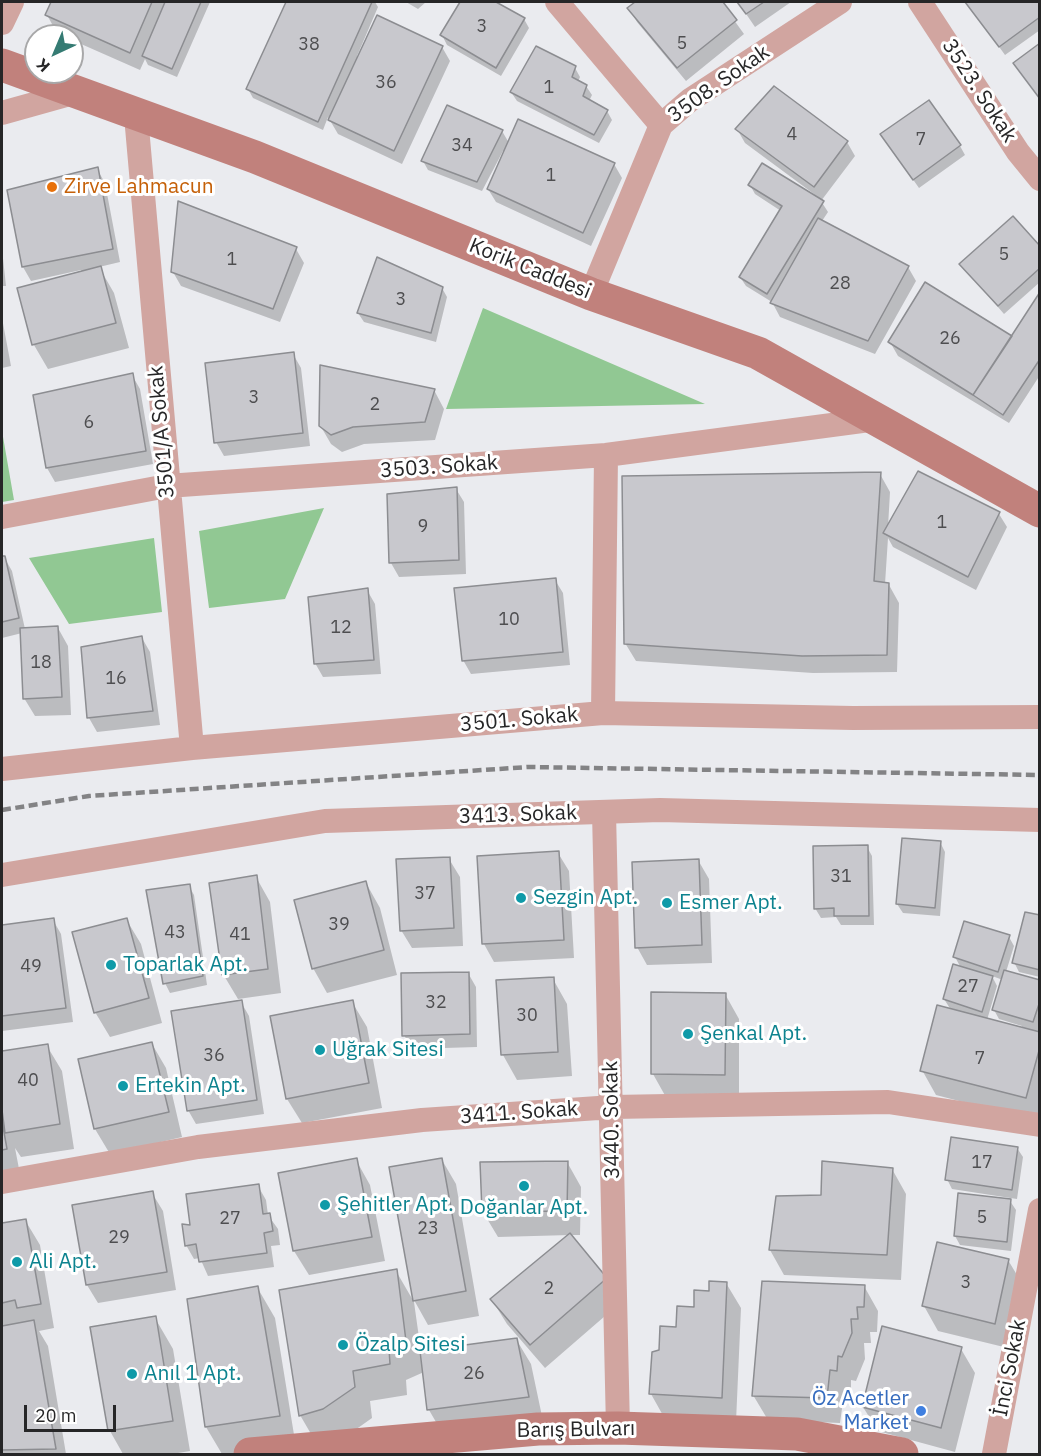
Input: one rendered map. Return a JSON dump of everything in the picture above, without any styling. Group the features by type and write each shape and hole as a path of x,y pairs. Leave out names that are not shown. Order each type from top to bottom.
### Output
{"main road":[{"name":"Korik Caddesi","path":"2,65 255,158 591,294 758,353 1040,511"},
{"name":"Barış Bulvarı","path":"250,1455 538,1429 616,1441 797,1434 902,1455"}],"street":[{"path":"2,24 12,2"},
{"path":"557,2 661,125"},
{"name":"3508. Sokak","path":"591,294 661,125 690,100 840,2"},
{"name":"3523. Sokak","path":"920,2 1018,153 1040,179"},
{"path":"2,113 77,92"},
{"name":"3501/A Sokak","path":"136,116 192,748"},
{"name":"3503. Sokak","path":"2,517 167,486 606,455 877,419"},
{"path":"603,713 606,455"},
{"name":"3501. Sokak","path":"2,770 192,748 603,713 853,718 1040,717"},
{"name":"3413. Sokak","path":"2,875 325,821 672,810 1040,820"},
{"name":"3440. Sokak","path":"604,812 612,1107 616,1441"},
{"name":"3411. Sokak","path":"2,1182 198,1147 422,1120 612,1107 888,1102 1040,1125"},
{"name":"İnci Sokak","path":"994,1455 1040,1210"}],"green space":[{"path":"483,308 705,404 446,409"},
{"path":"2,431 14,500 2,502"},
{"path":"324,508 285,599 209,608 199,531"},
{"path":"154,538 162,612 69,624 29,558"}],"building":[{"path":"51,2 152,2 130,53 84,32 84,24 65,24 45,15"},
{"path":"165,2 201,2 172,69 142,56"},
{"path":"286,2 372,2 318,122 246,89"},
{"path":"460,2 496,2 525,18 496,68 440,35"},
{"path":"635,2 723,2 737,20 677,68 627,8"},
{"path":"737,2 764,2 746,14"},
{"path":"965,2 1040,2 1040,17 999,47"},
{"path":"377,15 443,46 394,151 328,120"},
{"path":"1040,43 1040,99 1013,63"},
{"path":"536,46 576,66 572,77 587,85 583,96 608,110 594,135 510,92"},
{"path":"774,86 848,141 814,187 735,129"},
{"path":"929,100 961,145 913,180 880,134"},
{"path":"447,105 503,130 477,182 421,161"},
{"path":"518,119 615,163 583,233 487,189"},
{"path":"762,163 824,201 767,294 739,277 782,206 748,185"},
{"path":"98,167 113,249 22,267 7,190"},
{"path":"178,201 297,247 273,309 171,272"},
{"path":"1013,216 1040,246 1040,268 998,306 959,264"},
{"path":"818,218 909,266 868,341 770,303"},
{"path":"377,257 443,287 431,333 357,313"},
{"path":"101,266 116,323 32,345 17,288"},
{"path":"925,282 1012,336 973,395 888,342"},
{"path":"1040,292 1040,359 1003,415 973,395"},
{"path":"294,352 303,433 214,443 205,363"},
{"path":"320,365 435,389 425,422 353,427 331,435 319,426"},
{"path":"133,373 146,451 46,468 33,395"},
{"path":"918,471 1000,512 968,577 883,533"},
{"path":"881,472 874,581 889,583 887,655 802,656 624,644 622,476"},
{"path":"457,487 459,560 389,563 387,494"},
{"path":"2,556 5,556 19,618 2,622"},
{"path":"556,578 563,652 462,661 454,588"},
{"path":"368,588 374,660 314,664 308,597"},
{"path":"58,626 62,697 23,699 20,628"},
{"path":"142,636 153,711 87,718 81,647"},
{"path":"902,838 941,841 935,908 896,904"},
{"path":"868,845 869,916 834,916 834,908 814,909 813,846"},
{"name":"Sezgin Apt.","path":"559,851 564,940 482,944 477,856"},
{"path":"450,857 454,928 400,931 396,859"},
{"name":"Esmer Apt.","path":"699,859 702,945 635,948 632,862"},
{"path":"257,875 268,969 222,975 209,883"},
{"path":"366,881 384,950 312,969 294,900"},
{"path":"190,884 203,976 163,984 146,890"},
{"path":"1025,912 1040,915 1040,970 1012,963"},
{"path":"54,918 66,1008 2,1016 2,925"},
{"name":"Toparlak Apt.","path":"127,918 149,998 94,1013 72,932"},
{"path":"964,921 1010,935 998,972 953,957"},
{"path":"953,964 993,976 982,1012 943,999"},
{"path":"1004,970 1040,980 1040,1001 1033,1022 992,1010"},
{"path":"469,972 470,1034 402,1036 401,973"},
{"path":"554,977 558,1052 501,1055 496,980"},
{"name":"Şenkal Apt.","path":"651,992 726,993 725,1075 651,1074"},
{"path":"242,1000 257,1100 187,1111 171,1011"},
{"name":"Uğrak Sitesi","path":"353,1000 369,1083 286,1099 270,1016"},
{"path":"937,1005 1040,1032 1040,1047 1026,1098 920,1071"},
{"name":"Ertekin Apt.","path":"152,1042 169,1112 94,1129 78,1059"},
{"path":"48,1044 60,1124 5,1133 2,1110 2,1051"},
{"path":"2,1121 7,1149 2,1150"},
{"path":"951,1137 1018,1147 1012,1190 945,1180"},
{"name":"Şehitler Apt.","path":"357,1158 372,1237 293,1251 278,1173"},
{"path":"442,1158 466,1291 413,1301 389,1167"},
{"name":"Doğanlar Apt.","path":"568,1161 567,1211 482,1212 480,1162"},
{"path":"822,1161 893,1168 887,1255 769,1250 776,1196 821,1195"},
{"path":"259,1184 263,1214 270,1213 273,1231 264,1233 267,1253 199,1262 196,1244 185,1246 182,1224 190,1225 186,1194"},
{"path":"153,1191 167,1272 86,1285 72,1205"},
{"path":"958,1193 1011,1199 1007,1242 954,1236"},
{"name":"Ali Apt.","path":"26,1219 41,1304 17,1308 15,1300 2,1303 2,1223"},
{"path":"570,1233 607,1278 530,1345 490,1299"},
{"path":"937,1242 1009,1259 995,1324 922,1306"},
{"name":"Özalp Sitesi","path":"397,1269 406,1341 389,1349 390,1364 353,1371 355,1387 323,1409 299,1416 279,1290"},
{"path":"709,1281 727,1282 722,1398 649,1394 652,1352 659,1350 660,1326 676,1327 677,1306 694,1307 694,1290 709,1291"},
{"path":"762,1281 865,1285 864,1307 857,1307 858,1319 851,1319 852,1333 842,1357 838,1356 837,1371 830,1370 827,1398 752,1396"},
{"path":"258,1286 280,1416 205,1427 187,1299"},
{"name":"Anıl 1 Apt.","path":"156,1316 173,1421 108,1431 90,1327"},
{"path":"34,1320 56,1449 2,1450 2,1326"},
{"path":"882,1326 962,1347 941,1428 862,1407"},
{"path":"517,1338 529,1397 427,1410 420,1351"}],"railway":[{"path":"2,810 89,796 528,767 1040,775"}],"place":[{"name":"Zirve Lahmacun","path":"52,187"},
{"name":"Sezgin Apt.","path":"521,898"},
{"name":"Esmer Apt.","path":"667,903"},
{"name":"Toparlak Apt.","path":"111,965"},
{"name":"Şenkal Apt.","path":"688,1034"},
{"name":"Uğrak Sitesi","path":"320,1050"},
{"name":"Ertekin Apt.","path":"123,1086"},
{"name":"Doğanlar Apt.","path":"524,1186"},
{"name":"Şehitler Apt.","path":"325,1205"},
{"name":"Ali Apt.","path":"17,1262"},
{"name":"Özalp Sitesi","path":"343,1345"},
{"name":"Anıl 1 Apt.","path":"132,1374"},
{"name":"Öz Acetler Market","path":"921,1411"}]}
